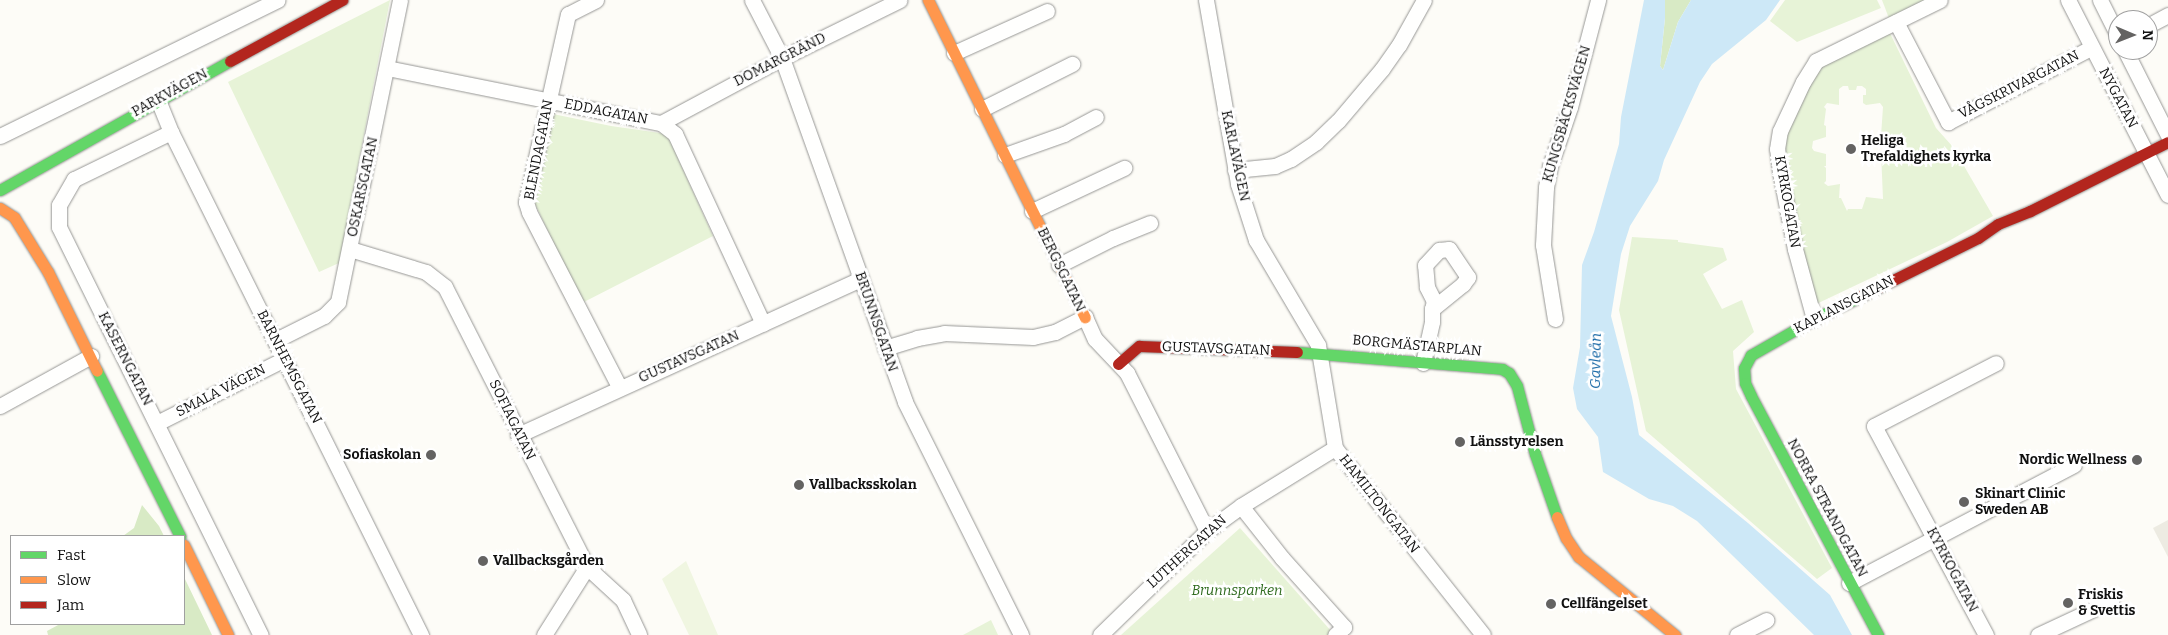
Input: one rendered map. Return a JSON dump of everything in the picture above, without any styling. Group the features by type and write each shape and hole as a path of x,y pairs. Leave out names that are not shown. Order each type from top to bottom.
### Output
{"street":[{"path":"0,136 277,0"},
{"name":"PARKVÄGEN","path":"0,190 158,100 342,0"},
{"name":"OSKARSGATAN","path":"276,340 324,316 338,302 388,68 400,0"},
{"name":"BLENDAGATAN","path":"596,0 568,14 526,202 528,212 620,388"},
{"name":"BRUNNSGATAN","path":"752,0 782,58 905,402 1020,635"},
{"name":"DOMARGRÄND","path":"661,123 782,58 900,0"},
{"name":"BERGSGATAN","path":"928,0 1095,339 1127,373 1207,531"},
{"name":"KARLAVÄGEN","path":"1206,0 1235,170 1256,240 1312,331 1320,354"},
{"path":"1235,170 1275,166 1291,159 1316,142 1338,121 1382,69 1399,45 1424,0"},
{"name":"KUNGSBÄCKSVÄGEN","path":"1554,319 1543,245 1546,187 1550,166 1568,114 1598,0"},
{"name":"KYRKOGATAN","path":"1814,318 1795,249 1777,149 1780,131 1803,82 1816,61 1940,0"},
{"name":"NYGATAN","path":"2068,0 2168,195"},
{"path":"2100,0 2108,16"},
{"path":"954,53 1046,11"},
{"name":"VÅGSKRIVARGATAN","path":"1896,22 1948,122 2091,48"},
{"name":"NYGATAN","path":"2130,60 2168,135"},
{"path":"982,108 1072,64"},
{"name":"EDDAGATAN","path":"388,68 548,102 661,123 675,134 763,324"},
{"name":"BARNHEMSGATAN","path":"158,100 171,132 276,340 420,635"},
{"path":"1004,155 1064,134 1096,117"},
{"name":"KASERNGATAN","path":"171,132 74,179 59,205 59,227 158,423 261,635"},
{"name":"KAPLANSGATAN","path":"1751,396 1745,382 1744,368 1751,355 1814,318 1978,238 1986,238 2002,232 2030,211 2168,142"},
{"path":"1032,211 1124,168"},
{"path":"0,208 14,216 48,272 180,535"},
{"path":"1059,265 1150,222"},
{"name":"SOFIAGATAN","path":"350,250 426,272 445,287 586,567 623,600 639,635"},
{"name":"GUSTAVSGATAN","path":"518,435 860,279"},
{"path":"1423,363 1432,322 1432,309"},
{"path":"885,348 917,338 944,334 1033,337 1056,332 1084,317"},
{"name":"GUSTAVSGATAN","path":"1118,364 1139,346 1320,354"},
{"name":"BORGMÄSTARPLAN","path":"1320,354 1502,369 1509,373 1517,386 1535,454 1557,518 1566,538 1579,557 1595,572 1675,635"},
{"name":"HAMILTONGATAN","path":"1320,354 1335,448 1483,635"},
{"path":"0,406 91,356"},
{"name":"SMALA VÄGEN","path":"158,423 284,359"},
{"name":"KYRKOGATAN","path":"1986,635 1874,426 1996,363"},
{"name":"NORRA STRANDGATAN","path":"1751,396 1878,635"},
{"name":"LUTHERGATAN","path":"1100,635 1207,531 1241,506 1335,448"},
{"path":"1849,583 2074,465"},
{"path":"1241,506 1282,558 1344,627 1335,635"},
{"path":"185,547 228,635"},
{"path":"544,635 586,567"},
{"path":"2038,635 2111,601"},
{"path":"1737,635 1766,620"}],"green space":[{"path":"390,0 339,263 319,272 228,82"},
{"path":"1665,0 1691,0 1678,22 1663,70 1660,66"},
{"path":"1785,0 1877,0 1881,8 1797,42 1770,21"},
{"path":"1882,0 1931,0 1890,21"},
{"path":"1887,27 1936,128 1953,147 1993,216 1947,242 1810,307 1780,131 1816,61","holes":["1843,86 1848,86 1849,90 1856,90 1857,86 1862,86 1866,89 1866,95 1863,95 1863,103 1866,105 1880,103 1883,107 1881,136 1889,138 1889,150 1881,152 1883,199 1866,197 1862,209 1848,209 1847,211 1841,198 1839,198 1840,184 1828,186 1824,183 1826,181 1826,168 1824,166 1826,166 1826,154 1814,151 1812,148 1813,141 1826,137 1826,126 1824,125 1826,109 1824,107 1827,103 1839,105 1839,89"]},
{"path":"553,114 611,126 667,134 713,236 582,303 535,204"},
{"path":"1632,237 1678,240 1678,242 1723,248 1727,260 1703,274 1722,309 1742,300 1754,332 1733,351 1736,389 1832,568 1817,579 1646,431 1619,310"},
{"path":"142,505 159,526 164,535 124,535 134,528"},
{"name":"Brunnsparken","path":"1240,528 1332,632 1328,635 1121,635"},
{"path":"686,561 718,635 689,635 662,579"},
{"path":"185,579 212,635 48,635 47,631 58,625 185,625"},
{"path":"991,620 998,635 963,635"}],"shaded area":[{"path":"2168,520 2168,557 2153,528"}],"water":[{"name":"Gavleån","path":"1644,0 1665,0 1660,66 1663,70 1678,22 1691,0 1780,0 1766,20 1712,64 1700,82 1664,160 1658,181 1630,226 1621,254 1611,316 1632,397 1639,435 1748,523 1830,595 1852,635 1814,635 1697,521 1673,506 1649,499 1603,472 1598,437 1577,409 1573,388 1580,347 1582,265 1594,232 1619,144 1621,117"}],"traffic: fast":[{"path":"0,190 230,61"},
{"path":"1859,297 1814,319 1751,355 1744,368 1745,383 1751,396 1878,635"},
{"path":"1297,352 1502,369 1509,373 1517,386 1535,454 1557,517"},
{"path":"97,371 179,535"}],"traffic: slow":[{"path":"928,0 1085,317"},
{"path":"0,208 14,217 48,272 97,371"},
{"path":"1557,517 1566,538 1579,557 1675,635"},
{"path":"185,547 228,635"}],"traffic: jam":[{"path":"230,61 342,0"},
{"path":"1859,297 1978,238 1998,224 2030,211 2168,142"},
{"path":"1118,364 1139,346 1297,352"}],"place":[{"name":"Heliga Trefaldighets kyrka","path":"1851,149"},
{"name":"Länsstyrelsen","path":"1460,442"},
{"name":"Sofiaskolan","path":"431,455"},
{"name":"Nordic Wellness","path":"2137,460"},
{"name":"Vallbacksskolan","path":"799,485"},
{"name":"Skinart Clinic Sweden AB","path":"1964,502"},
{"name":"Vallbacksgården","path":"483,561"},
{"name":"Friskis & Svettis","path":"2068,603"},
{"name":"Cellfängelset","path":"1551,604"}]}
